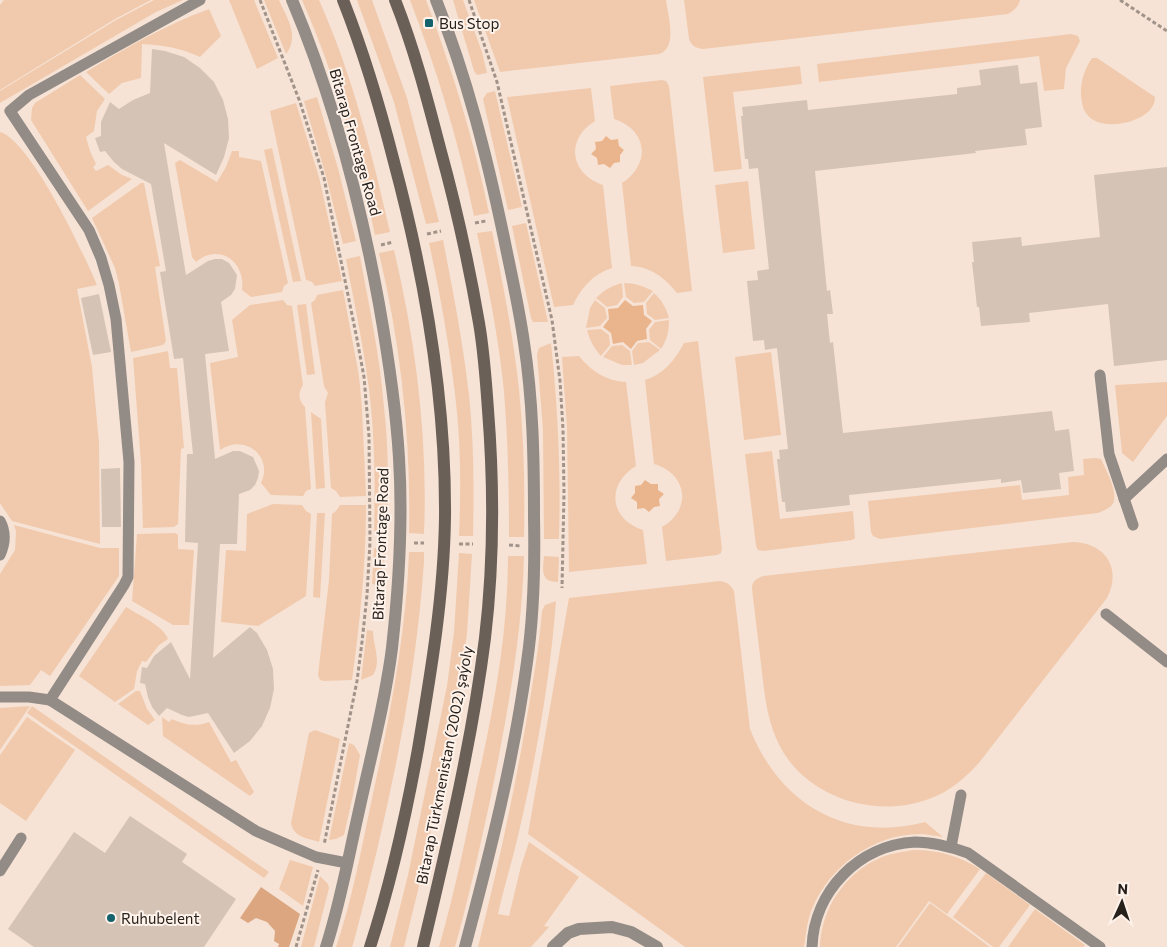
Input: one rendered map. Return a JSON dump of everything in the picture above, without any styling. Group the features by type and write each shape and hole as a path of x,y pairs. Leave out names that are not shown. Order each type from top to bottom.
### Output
{"main road":[{"name":"Bitarap Türkmenistan (2002) şaýoly","path":"343,0 354,28 379,108 404,199 426,297 444,454 445,527 431,676 410,791 380,915 370,947"},
{"name":"Bitarap Türkmenistan (2002) şaýoly","path":"395,0 428,103 449,182 480,325 485,369 493,511 489,590 478,683 467,747 423,947"}],"street":[{"name":"Bitarap Frontage Road","path":"292,0 319,67 363,226 385,336 399,458 400,536 392,647 376,735 326,947"},
{"path":"436,0 468,86 500,218 524,342 530,401 534,479 534,591 527,662 494,835 466,947"},
{"path":"553,947 568,933 579,929 612,927 631,932 656,947"}],"lane":[{"path":"50,700 128,576 129,462 116,319 101,258 89,230 5,112 29,95 200,0"},
{"path":"1100,375 1110,454 1133,526"},
{"path":"1124,499 1167,459"},
{"path":"0,521 4,536 4,546 0,555"},
{"path":"1106,614 1167,662"},
{"path":"0,698 29,697 50,700 256,831 316,857 347,863"},
{"path":"951,847 961,795"},
{"path":"0,871 21,838"},
{"path":"812,947 814,927 819,910 832,887 850,867 865,857 881,850 898,844 916,842 934,843 968,854 1100,947"}],"path":[{"path":"260,0 300,102 324,178 364,377 370,436 370,542 362,642 354,698 323,848"},
{"path":"469,0 497,82 552,320 560,382 563,429 562,588"},
{"path":"1120,0 1167,32"},
{"path":"474,223 490,220"},
{"path":"427,234 441,231"},
{"path":"378,245 393,242"},
{"path":"459,544 473,544"},
{"path":"509,545 525,546"},
{"path":"296,947 319,864"}],"shaded area":[{"path":"4,0 151,0 115,19 0,90 0,5"},
{"path":"154,0 183,0 156,12 0,103 0,91 116,20"},
{"path":"229,0 254,0 278,58 257,69"},
{"path":"264,0 279,0 291,27 292,41 286,54"},
{"path":"302,0 319,0 331,28 360,114 390,232 375,235 361,175 335,86"},
{"path":"357,0 372,0 407,98 439,222 426,224 394,102"},
{"path":"410,0 426,0 462,105 489,213 474,216 447,107"},
{"path":"453,0 463,0 482,52 487,73 477,75 474,71"},
{"path":"474,0 666,0 670,23 670,38 665,51 659,54 500,72"},
{"path":"684,0 1020,0 1016,8 1008,14 703,49 694,46 689,39"},
{"path":"209,9 221,36 200,57 172,47 142,44 141,78 122,83 109,94 86,72 161,30"},
{"path":"1071,34 1078,36 1080,41 1066,68 1064,89 1044,91 1039,56 819,82 817,64"},
{"path":"1092,58 1097,58 1155,97 1153,106 1137,119 1126,123 1102,123 1093,120 1084,109 1081,95 1082,80"},
{"path":"800,66 802,84 733,92 742,169 714,172 703,77"},
{"path":"80,75 105,99 97,111 94,131 86,137 96,164 93,167 96,171 108,165 122,175 132,179 88,211 31,120 32,108 35,103"},
{"path":"666,81 669,86 692,291 677,293 657,274 631,266 622,183 638,167 642,148 634,131 614,119 610,86"},
{"path":"591,88 595,121 585,128 579,137 575,156 578,165 584,173 592,180 603,185 612,268 588,282 573,305 554,307 507,97"},
{"path":"495,91 522,207 508,210 483,99 487,93"},
{"path":"317,97 339,172 356,241 343,244 304,101"},
{"path":"296,103 319,177 342,281 315,286 312,282 306,280 270,111"},
{"path":"0,132 13,140 41,176 69,225 97,285 77,289 92,367 99,443 100,544 12,521 0,503"},
{"path":"606,136 611,140 618,139 619,146 624,150 620,155 620,162 614,163 610,168 604,164 598,165 597,158 591,154 596,149 595,142 602,141"},
{"path":"272,148 301,281 293,282 264,150"},
{"path":"232,151 239,151 239,157 261,161 288,283 284,286 282,292 251,297 242,290 240,271 229,258 213,254 205,256 196,262 192,257 175,163 180,160 217,182 226,167"},
{"path":"748,181 755,249 723,253 715,185"},
{"path":"141,183 144,183 160,266 155,267 166,341 163,345 131,352 115,268 92,218"},
{"path":"526,223 548,322 533,322 531,318 512,226"},
{"path":"492,231 514,349 519,389 524,463 524,537 509,537 508,464 502,372 477,233"},
{"path":"443,240 461,337 469,395 472,430 473,536 459,536 460,465 457,412 447,337 429,243"},
{"path":"394,250 409,320 419,391 424,462 424,534 409,533 408,463 403,393 387,288 379,253"},
{"path":"360,256 380,369 386,423 388,534 374,533 371,407 346,259"},
{"path":"622,283 623,297 617,305 607,307 596,298 614,285"},
{"path":"624,283 639,285 653,291 644,302 634,303 626,297"},
{"path":"343,290 359,376 366,496 340,497 331,488 325,402 328,393 324,386 311,303 317,295"},
{"path":"654,293 663,304 669,318 655,320 647,314 646,303"},
{"path":"283,300 287,305 292,306 303,385 300,396 301,402 305,407 311,489 306,491 303,496 271,495 261,483 264,473 260,456 247,446 229,445 220,450 210,363 238,357 232,320 250,305"},
{"path":"595,300 605,308 607,318 600,326 586,328 590,308"},
{"path":"625,300 633,306 643,305 644,315 652,321 646,329 647,339 637,341 631,349 623,342 613,344 611,333 603,327 609,319 608,309 618,308"},
{"path":"306,304 315,374 307,375 297,305"},
{"path":"669,320 669,328 661,349 650,340 649,330 655,322"},
{"path":"601,329 609,335 610,345 601,356 592,344 587,330"},
{"path":"698,341 722,549 721,553 717,555 666,561 662,527 672,520 678,511 682,502 682,493 674,476 654,464 645,380 658,374 668,366 684,343"},
{"path":"649,342 660,350 643,363 634,365 632,351 638,343"},
{"path":"551,343 560,490 559,539 544,539 543,430 537,354 539,348"},
{"path":"622,345 630,351 632,365 622,365 603,357 612,346"},
{"path":"168,351 170,368 177,368 184,448 181,449 178,524 174,527 143,528 141,463 133,358"},
{"path":"771,352 781,435 744,440 735,357"},
{"path":"579,356 600,374 612,380 626,382 636,466 626,473 620,482 616,491 616,501 618,510 623,518 643,530 647,564 569,572 567,428 562,357"},
{"path":"1167,382 1167,416 1133,462 1122,453 1115,385"},
{"path":"311,412 321,419 325,488 316,489"},
{"path":"772,451 780,519 853,511 855,538 852,540 763,551 758,550 745,454"},
{"path":"1083,459 1101,459 1111,482 1114,495 1112,505 1098,513 880,539 873,536 871,532 868,501 1020,485 1022,500 1069,495 1068,477 1084,475"},
{"path":"645,480 651,484 658,484 658,490 664,494 659,499 660,506 654,507 649,512 644,508 637,509 637,502 631,498 635,493 635,486 641,485"},
{"path":"273,504 302,505 311,514 306,596 258,626 221,622 226,550 246,551 247,514"},
{"path":"340,505 366,505 362,593 352,680 324,681 320,680 318,675 329,580 332,514"},
{"path":"317,513 325,513 320,598 313,597"},
{"path":"14,525 100,548 119,548 119,576 50,676 41,670 30,685 0,686 0,574 15,550 16,531"},
{"path":"175,533 178,535 178,549 194,550 189,625 173,625 132,601 137,534"},
{"path":"1073,542 1094,547 1108,560 1112,568 1113,577 1107,598 978,764 956,784 943,793 929,799 907,805 862,804 840,798 820,788 802,775 787,758 776,738 766,702 752,589 756,579 763,576"},
{"path":"374,548 387,549 377,585 372,584"},
{"path":"409,552 424,552 424,562 420,610 407,706 378,848 354,941 352,947 336,947 356,875 390,710 404,615"},
{"path":"459,553 472,554 467,633 460,688 421,878 404,947 390,947 408,875 447,686 454,632"},
{"path":"508,556 524,556 517,646 508,706 483,834 455,947 439,947 459,868 494,702 505,615"},
{"path":"544,556 559,557 558,582 548,580 545,577 543,570"},
{"path":"720,581 728,584 734,591 750,729 763,755 779,778 797,797 819,812 842,822 868,827 896,827 925,822 943,837 923,834 886,840 855,856 841,867 829,880 812,909 804,947 685,947 528,834 569,598"},
{"path":"556,601 546,690 531,778 498,914 509,916 529,842 579,877 544,926 549,927 531,947 478,947 517,775 534,678 542,611 545,605"},
{"path":"126,607 156,625 168,639 159,645 146,662 142,661 137,671 134,689 115,702 79,676"},
{"path":"367,630 373,631 377,665 373,675 361,680"},
{"path":"136,691 140,691 147,709 155,720 148,725 118,704"},
{"path":"30,706 0,750 0,708"},
{"path":"32,706 269,872 264,878 27,713"},
{"path":"27,717 75,750 26,821 0,803 0,755"},
{"path":"162,717 169,722 172,719 190,725 209,722 231,762 236,760 254,792 250,796 163,736"},
{"path":"315,730 340,739 319,842 298,834 292,828 291,823 309,733"},
{"path":"349,743 354,745 360,755 353,795 344,835 329,840"},
{"path":"914,850 932,851 949,855 980,869 947,914 929,901 896,947 820,947 821,933 830,906 846,883 856,873 880,858"},
{"path":"290,860 313,867 303,906 279,889"},
{"path":"986,873 1030,905 999,947 993,947 953,917"},
{"path":"320,876 328,884 329,888 314,947 301,947"},
{"path":"261,887 300,914 289,947 278,947 279,944 274,941 275,931 267,922 256,918 248,923 240,918"},
{"path":"930,903 990,947 898,947"},
{"path":"1035,909 1085,945 1083,947 1008,947"}],"building":[{"path":"152,49 184,57 200,68 214,82 223,100 228,119 229,138 224,157 216,175 164,143 186,275 208,261 222,259 229,263 237,275 235,289 231,295 221,302 229,351 205,354 215,459 233,451 240,451 253,457 259,471 255,485 250,490 239,494 237,544 220,544 213,658 250,627 257,633 267,650 273,669 274,689 270,708 262,726 250,741 234,753 208,713 189,717 167,708 159,716 152,707 145,684 140,683 142,667 147,668 154,656 171,642 190,679 198,543 185,542 187,454 193,454 183,358 174,359 160,272 166,271 151,184 122,169 105,151 100,152 95,138 101,136 101,122 110,102 119,109 133,100 150,93"},
{"path":"1018,65 1020,84 1037,82 1042,127 1025,129 1027,145 975,151 976,153 815,171 827,291 830,290 833,314 827,314 830,343 833,342 843,433 1052,411 1055,431 1069,429 1074,471 1059,473 1061,489 1023,493 1021,480 1001,483 1001,479 849,495 850,505 786,512 785,502 782,502 777,459 780,459 779,450 788,449 777,348 765,350 764,340 753,341 747,281 758,280 757,271 769,269 758,168 749,169 748,159 745,159 741,116 743,116 742,107 807,100 808,110 957,94 957,88 981,85 979,70"},
{"path":"1167,167 1167,360 1114,366 1108,304 1029,313 1030,322 981,326 972,262 974,262 972,242 1021,237 1022,246 1100,237 1094,175"},
{"path":"99,294 111,352 93,355 81,298"},
{"path":"120,468 121,527 102,527 101,469"},
{"path":"130,816 187,854 182,862 236,899 204,947 34,947 8,929 74,832 105,853"}],"place":[{"name":"Bus Stop","path":"429,23"},
{"name":"Ruhubelent","path":"111,918"}]}
